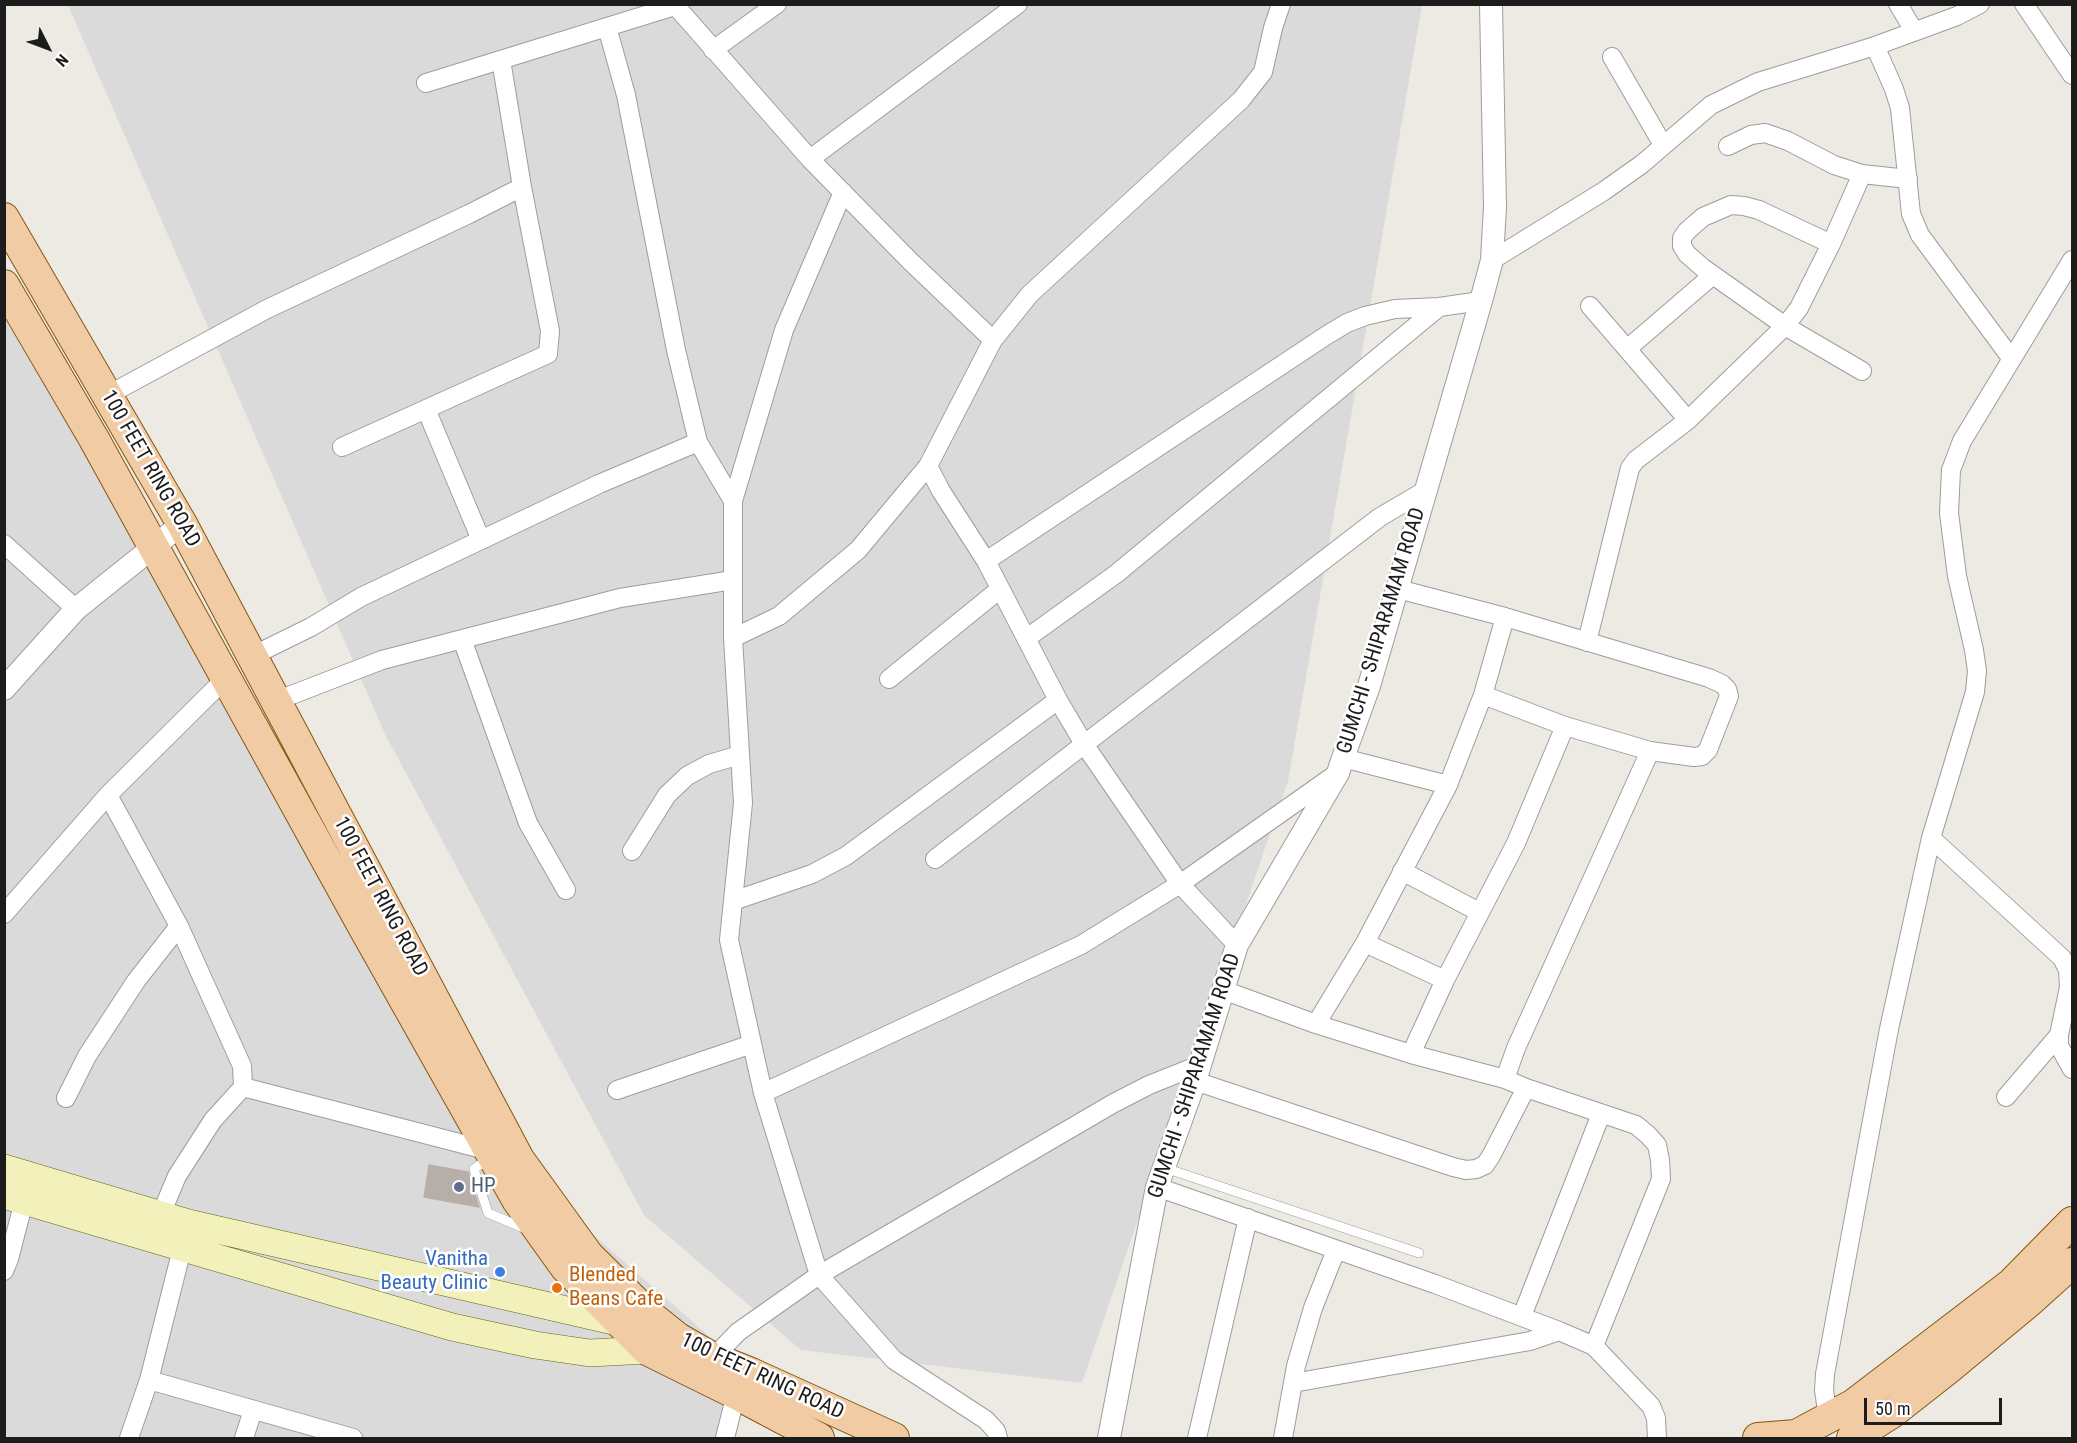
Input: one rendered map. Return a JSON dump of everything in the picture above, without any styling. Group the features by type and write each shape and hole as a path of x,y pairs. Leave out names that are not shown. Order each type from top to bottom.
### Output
{"main road":[{"name":"100 FEET RING ROAD","path":"4,218 182,524 519,1159 589,1256 648,1314 678,1338 713,1358 894,1438"},
{"name":"100 FEET RING ROAD","path":"4,285 154,546 361,923 517,1200 566,1267 647,1350 819,1438"},
{"path":"4,1167 161,1214 186,1236 452,1327 535,1345 590,1353 647,1350 678,1338"},
{"path":"14,1198 186,1236 618,1322 648,1314"},
{"path":"1758,1438 1796,1436 1854,1404 2011,1284 2073,1222"},
{"path":"1852,1438 1892,1413 1948,1369 2073,1263"}],"street":[{"path":"714,50 777,4"},
{"path":"810,159 1018,4"},
{"path":"733,638 778,616 858,550 928,466 993,340 1030,294 1241,99 1263,72 1281,4"},
{"name":"GUMCHI - SHIPARAMAM ROAD","path":"1109,1438 1161,1177 1197,1073 1237,945 1340,766 1369,686 1492,260 1495,207 1491,4"},
{"path":"1898,4 1914,31"},
{"path":"1492,260 1604,191 1642,164 1711,105 1758,82 1875,46 1957,16 1980,4"},
{"path":"2024,4 2066,54 2073,75"},
{"path":"426,83 674,5 810,159 910,261 993,340"},
{"path":"607,27 626,95 676,350 698,442 733,501"},
{"path":"1875,46 1900,108 1911,214 1920,235 2011,358"},
{"path":"1612,57 1663,144"},
{"path":"342,447 548,354 550,331 522,187 501,60"},
{"path":"1728,146 1751,135 1765,133 1834,165 1862,174 1908,179"},
{"path":"1587,642 1630,468 1636,460 1688,420 1785,326 1799,308 1862,174"},
{"path":"108,395 267,309 522,187"},
{"path":"843,192 784,330 733,501 733,638 743,803 729,940 763,1093 819,1275 894,1360 986,1420 996,1431 998,1438"},
{"path":"1831,244 1759,210 1744,206 1731,206 1703,217 1682,238 1682,246 1687,254 1713,275 1785,326 1862,371"},
{"path":"1828,1418 1824,1390 1825,1374 1889,1029 1931,838 1975,692 1977,671 1974,650 1957,576 1949,513 1951,470 1962,441 2073,260"},
{"path":"1627,349 1713,275"},
{"path":"987,561 1347,323 1395,309 1439,307 1481,301"},
{"path":"1590,306 1688,420"},
{"path":"1027,638 1116,574 1439,307"},
{"path":"426,409 481,540"},
{"path":"252,656 312,627 361,597 599,484 698,442"},
{"path":"928,466 941,491 987,561 1084,744 1180,884 1237,945"},
{"path":"936,859 1380,517 1426,490"},
{"path":"4,689 76,609 182,524"},
{"path":"4,544 76,609"},
{"path":"276,701 381,660 620,598 733,580"},
{"path":"889,679 1000,589"},
{"path":"1398,590 1505,617 1709,678 1722,684 1729,696 1708,750 1702,756 1685,756 1650,751 1565,726 1484,695"},
{"path":"1316,1024 1365,943 1448,785 1484,695 1505,617"},
{"path":"462,639 528,824 566,890"},
{"path":"4,914 108,795 227,677"},
{"path":"733,901 813,874 846,856 1059,700"},
{"path":"1411,1054 1445,980 1516,843 1565,726"},
{"path":"1505,1079 1516,1048 1650,751"},
{"path":"632,851 667,795 687,776 709,764 740,755"},
{"path":"763,1093 1081,945 1180,884 1340,766 1448,785"},
{"path":"108,795 179,926 242,1066 243,1087 213,1120 183,1167 161,1214"},
{"path":"1931,838 2062,958 2068,970 2069,987 2058,1035 2059,1046 2073,1069"},
{"path":"1402,871 1479,912"},
{"path":"66,1098 87,1056 130,991 179,926"},
{"path":"1365,943 1445,980"},
{"path":"1223,990 1316,1024 1411,1054 1505,1079 1636,1125 1648,1135 1656,1145 1660,1160 1660,1179 1594,1346"},
{"path":"2006,1096 2058,1035"},
{"path":"617,1090 752,1044"},
{"path":"713,1358 738,1332 819,1275 1114,1103 1149,1085 1197,1073 1466,1170 1485,1165 1526,1088"},
{"path":"243,1087 491,1153"},
{"path":"1522,1317 1601,1114"},
{"path":"1161,1177 1248,1218 1522,1317 1594,1346 1651,1406 1656,1418 1657,1438"},
{"path":"4,1271 9,1259 14,1198"},
{"path":"1197,1438 1248,1218"},
{"path":"129,1438 149,1380 186,1236"},
{"path":"1283,1438 1293,1383 1313,1308 1336,1250"},
{"path":"1293,1383 1530,1341 1559,1331"},
{"path":"149,1380 347,1438"},
{"path":"725,1438 736,1394"},
{"path":"244,1438 252,1410"}],"lane":[{"path":"1161,1177 1419,1253"}],"shaded area":[{"path":"68,5 1422,5 1288,781 1082,1383 801,1350 644,1215 385,734"},
{"path":"4,280 34,337 540,1188 751,1373 729,1438 5,1438"}],"building":[{"path":"429,1165 468,1172 479,1207 424,1197"}],"place":[{"name":"HP","path":"459,1187"},
{"name":"Vanitha Beauty Clinic","path":"500,1272"},
{"name":"Blended Beans Cafe","path":"557,1288"}]}
